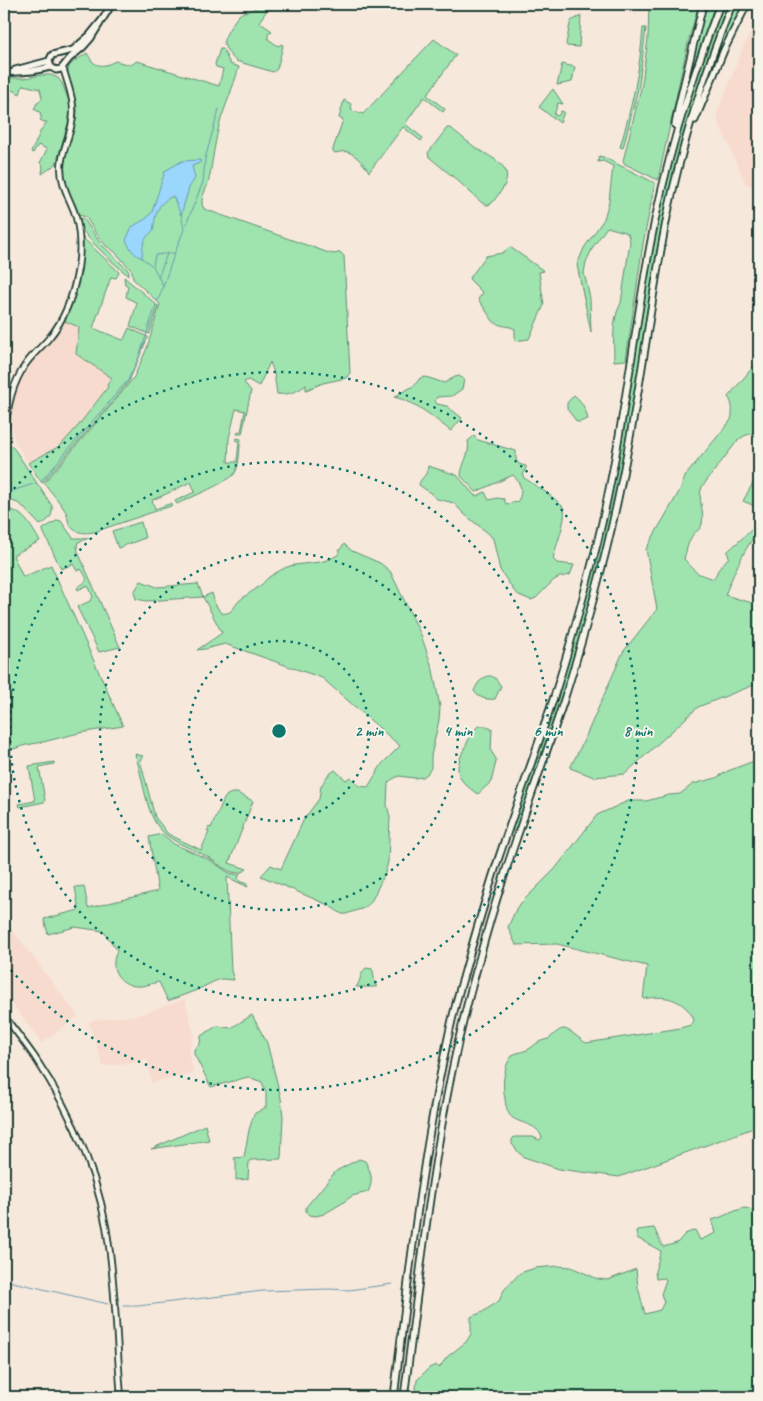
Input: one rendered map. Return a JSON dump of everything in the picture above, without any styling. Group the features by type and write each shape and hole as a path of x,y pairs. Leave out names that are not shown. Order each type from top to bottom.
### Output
{"highway":[{"path":"394,1397 422,1178 435,1101 452,1023 463,975 490,884 561,674 593,558 621,426 650,244 672,147 679,105 703,4"},
{"path":"672,147 699,60 720,4"},
{"path":"404,1397 433,1175 458,1042 491,915 568,685 602,569 626,456 664,230 688,130 707,70 732,4"},
{"path":"688,130 694,123 724,50 747,4"}],"main road":[{"path":"102,20 89,36 73,50 54,54 50,58 50,64 54,70 62,67 91,38 112,4"},
{"path":"4,443 9,405 17,380 29,359 57,326 69,300 78,266 77,220 62,182 60,166 74,111 73,100 62,67 64,57 60,54"},
{"path":"4,73 32,71 50,64"},
{"path":"4,1016 33,1055 60,1100 86,1156 98,1193 110,1252 121,1397"}],"shaded area":[{"path":"759,15 759,189 746,184 718,121 717,114 742,50"},
{"path":"62,320 79,327 76,354 112,377 107,385 109,386 60,446 28,463 14,440 12,426 9,424 12,404 25,369 34,355 51,339"},
{"path":"4,919 78,1016 42,1043 4,993"},
{"path":"185,999 194,1036 188,1051 194,1073 151,1083 148,1059 127,1064 103,1066 89,1023 92,1020 139,1015"}],"green space":[{"path":"260,4 271,4 259,22 272,31 268,33 268,39 278,46 282,44 283,46 277,69 273,72 236,61 228,52 224,43 228,31 239,15 255,9"},
{"path":"649,4 699,4 688,43 658,180 625,164 623,161 642,84 648,38"},
{"path":"705,4 715,4 685,90"},
{"path":"723,4 728,4 699,83 663,220 625,453 600,564 557,711 513,840 513,824 565,670 594,567 618,454 649,266 670,166 699,68"},
{"path":"735,4 744,4 707,82"},
{"path":"581,16 579,47 567,46 571,21"},
{"path":"643,28 646,28 639,85 623,148 620,147 635,88"},
{"path":"434,39 456,55 427,95 445,109 443,112 424,97 405,124 423,138 421,141 403,127 369,172 360,160 351,153 335,153 333,149 343,120 339,118 344,100 351,104 352,111 363,114"},
{"path":"220,49 223,49 230,64 239,67 221,119 209,180 202,198 202,205 204,209 329,253 335,254 340,252 344,256 350,373 346,378 323,383 306,390 306,385 299,390 277,394 274,373 270,362 259,386 248,380 244,382 251,391 242,434 237,434 238,431 241,432 245,411 236,409 229,438 228,462 237,462 239,441 236,440 237,438 241,439 238,465 232,476 218,485 177,504 175,501 195,492 191,482 152,500 155,509 172,503 171,506 94,532 78,532 72,528 66,512 44,483 134,377 147,348 160,304 133,279 132,271 114,251 106,246 86,217 79,215 71,198 64,173 64,164 76,121 77,107 69,84 69,67 74,61 87,53 93,62 100,65 115,61 131,65 137,61 219,86 223,69 216,67 215,64"},
{"path":"562,64 575,67 572,82 557,85"},
{"path":"51,75 58,78 62,83 69,101 70,111 56,164 42,174 43,166 40,163 47,149 38,145 33,153 31,152 47,122 40,120 42,117 40,116 41,113 34,109 42,98 40,89 23,85 20,94 10,89 4,90 4,82 10,83 8,78"},
{"path":"553,89 563,104 558,103 554,115 558,116 561,111 564,112 560,123 539,107"},
{"path":"447,128 451,128 476,148 496,160 505,170 507,176 506,183 491,204 482,203 429,157 428,153"},
{"path":"599,156 655,183 643,244 626,360 614,361 614,324 621,303 630,242 628,234 607,227 593,247 586,262 584,273 590,298 591,332 577,265 584,248 604,219 609,201 613,166 603,161 598,162"},
{"path":"80,218 84,219 100,243 127,269 128,275 88,237 80,226"},
{"path":"82,237 119,273 116,278 111,277 93,328 123,340 129,328 148,337 129,381 42,483 28,463 60,446 108,387 107,385 112,378 76,354 79,327 62,320 69,308 77,286 81,264"},
{"path":"510,247 544,271 539,272 544,305 529,339 515,341 515,329 493,321 478,299 483,293 469,279 486,256 502,253"},
{"path":"124,277 158,306 149,334 130,326 137,303 126,297 128,286 125,284"},
{"path":"753,367 759,370 759,435 748,434 738,440 702,487 700,496 703,514 702,524 693,534 684,559 697,573 714,579 718,570 729,557 727,552 759,523 759,534 756,534 747,548 725,595 759,605 759,683 698,707 625,774 594,777 570,768 623,652 657,609 646,549 679,492 686,475 731,420 732,408 728,397"},
{"path":"459,376 464,379 462,389 452,396 437,397 435,401 437,404 447,406 462,418 451,431 417,406 394,397 415,385 420,378 426,377 444,383"},
{"path":"574,395 583,406 588,419 577,422 567,409 567,403"},
{"path":"474,436 478,440 516,451 517,462 526,466 524,478 553,497 564,509 562,526 553,559 557,563 574,565 570,575 554,580 536,598 531,600 514,591 500,570 493,539 489,534 463,513 454,503 437,499 419,485 428,466 457,475 474,495 477,496 485,492 489,500 504,499 506,504 517,502 521,488 513,475 476,492 461,476 469,446 468,441"},
{"path":"11,446 52,506 50,518 40,525 20,504 4,498 6,449"},
{"path":"759,472 759,508 743,501"},
{"path":"5,509 17,512 22,516 40,541 13,555 23,577 51,565 123,726 79,733 26,745 10,750 10,755 4,758 4,680 7,679 7,647 4,647"},
{"path":"58,520 61,521 73,538 89,538 78,542 78,552 120,647 99,652 77,607 90,601 93,597 89,587 86,586 78,590 77,588 86,580 86,576 81,569 77,571 73,564 61,569 43,531 43,529"},
{"path":"141,522 145,538 118,548 112,531"},
{"path":"344,544 352,551 380,563 390,571 421,635 433,670 440,707 439,720 431,756 431,768 427,774 423,777 414,778 399,776 388,783 387,805 390,817 388,862 385,873 371,902 364,908 342,914 328,905 261,876 271,865 281,869 304,819 319,799 321,786 328,775 335,770 346,780 350,777 360,786 368,787 382,764 400,746 322,678 225,644 197,650 222,633 203,597 212,593 215,604 221,613 228,613 241,599 277,572 290,566 321,562 333,558 339,554"},
{"path":"141,581 157,587 198,584 203,597 146,601 136,599 134,592"},
{"path":"488,676 494,677 501,686 495,699 483,698 474,691 479,682"},
{"path":"478,726 492,729 491,751 496,762 491,782 478,794 461,779 458,764 472,734"},
{"path":"135,754 143,756 140,760 155,817 168,834 201,850 209,832 207,831 209,827 211,828 227,795 237,793 253,801 229,863 247,869 238,873 229,871 171,838 160,829 149,807"},
{"path":"759,759 759,1126 619,1177 559,1169 524,1157 512,1144 514,1137 533,1137 539,1140 542,1138 536,1129 516,1120 509,1114 504,1094 504,1076 507,1064 513,1055 528,1050 538,1042 548,1039 562,1029 569,1031 586,1043 680,1028 691,1025 694,1020 688,1010 680,1003 660,997 643,999 647,966 557,944 516,945 508,927 517,907 555,869 597,815 628,801 646,801 680,794 693,784 716,778 728,771"},
{"path":"54,762 54,764 39,767 44,802 20,807 19,804 35,801 29,766"},
{"path":"162,834 174,844 210,860 229,873 240,875 238,878 240,882 246,883 248,887 227,877 231,971 234,980 222,979 215,981 168,1001 159,982 136,986 120,979 114,966 117,950 103,931 75,927 48,934 44,919 79,910 75,887 84,886 88,908 158,891 149,837"},
{"path":"366,968 372,969 377,987 356,987"},
{"path":"252,1015 267,1043 281,1098 283,1117 281,1159 250,1160 248,1179 236,1180 236,1162 234,1158 244,1157 254,1114 266,1107 266,1093 262,1082 248,1077 211,1087 194,1054 194,1049 200,1044 201,1036 217,1026 231,1028"},
{"path":"205,1125 209,1140 151,1149"},
{"path":"359,1159 365,1161 370,1172 371,1184 368,1192 352,1196 324,1214 309,1215 306,1212 306,1207 336,1171"},
{"path":"744,1208 759,1211 759,1397 415,1397 417,1380 429,1368 436,1365 439,1368 447,1357 466,1342 471,1334 471,1317 499,1301 504,1290 520,1273 535,1268 559,1266 571,1267 598,1279 608,1280 636,1269 638,1287 645,1314 660,1310 664,1302 661,1294 666,1280 665,1278 656,1279 655,1271 661,1251 637,1238 636,1231 654,1228 663,1247 677,1243 685,1234 695,1230 700,1240 716,1233 712,1220"}],"water":[{"path":"200,160 201,162 192,166 195,178 189,188 181,215 173,196 163,202 156,215 153,231 144,243 142,258 139,257 126,240 132,227 147,218 152,212 165,171 182,161"}],"waterway":[{"path":"158,301 203,182 205,159 219,109"},
{"path":"181,213 184,229"},
{"path":"163,286 153,266 155,255 174,253"},
{"path":"158,278 167,254"},
{"path":"142,258 151,265"},
{"path":"42,480 128,380 139,357 156,305"},
{"path":"6,493 36,483"},
{"path":"4,1280 108,1304"},
{"path":"123,1306 138,1306 263,1291 349,1290 392,1284"}]}
